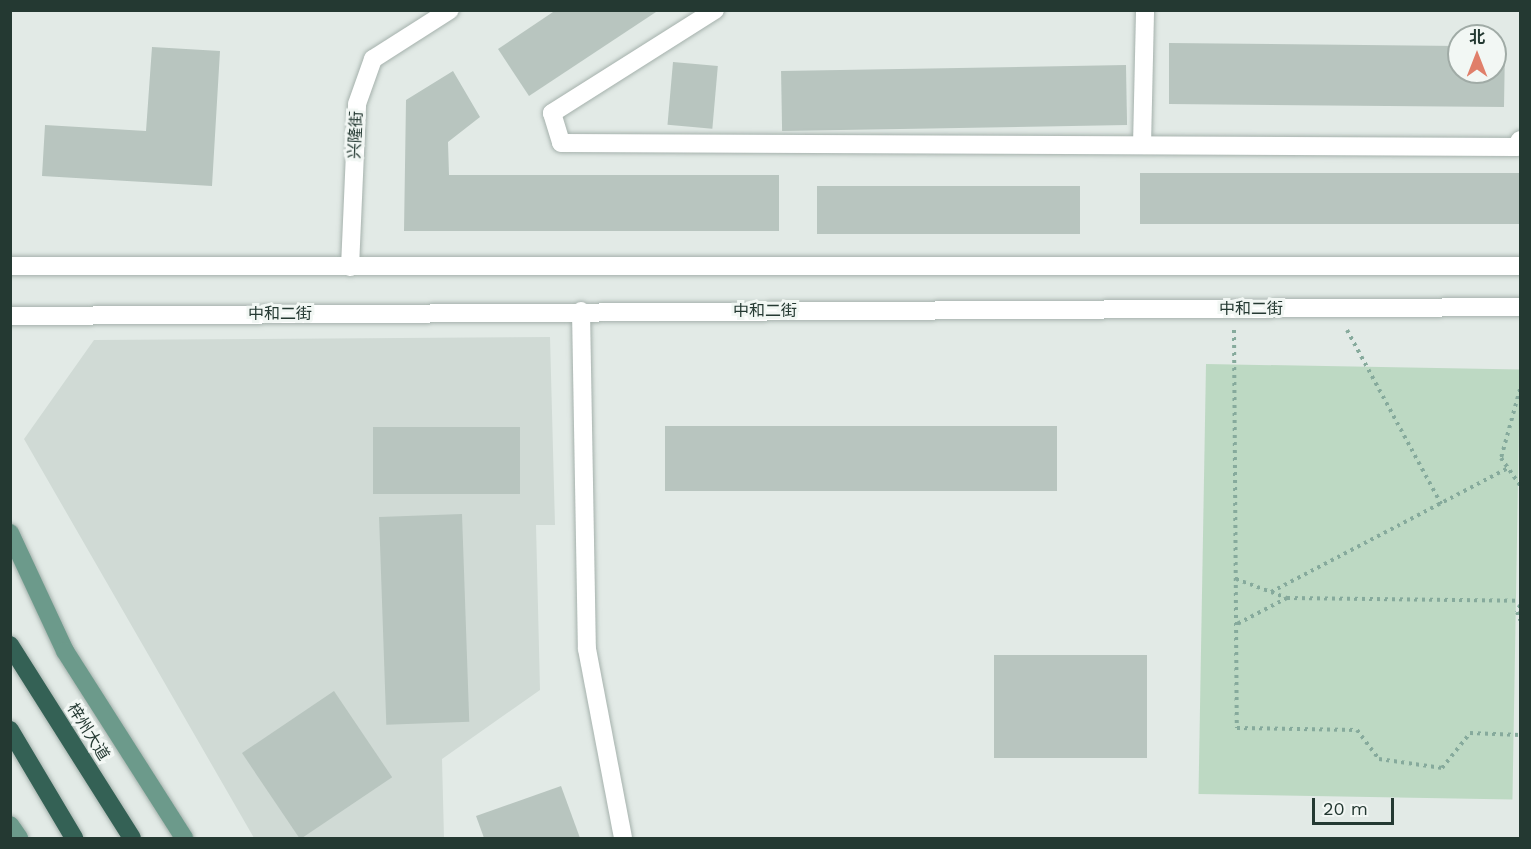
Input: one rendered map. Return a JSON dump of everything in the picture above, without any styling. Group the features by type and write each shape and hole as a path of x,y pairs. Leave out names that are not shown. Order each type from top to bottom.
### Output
{"highway":[{"name":"梓州大道","path":"10,645 132,838"},
{"path":"10,729 74,838"}],"main road":[{"path":"10,533 65,651 184,838"},
{"path":"10,825 19,838"}],"street":[{"name":"兴隆街","path":"350,267 357,104 373,59 450,10"},
{"path":"715,10 552,113 561,143 1516,147 1521,140"},
{"path":"1142,145 1145,10"},
{"path":"10,266 350,267 646,264 1521,266"},
{"name":"中和二街","path":"10,316 1521,307"},
{"path":"581,311 586,649 623,838"}],"path":[{"path":"1336,308 1441,504"},
{"path":"1234,309 1237,728 1357,730 1379,759 1442,768 1470,733 1521,735"},
{"path":"1521,389 1501,458 1521,485"},
{"path":"1271,592 1508,468"},
{"path":"1236,579 1287,598 1521,603 1517,612 1521,620"},
{"path":"1236,624 1287,598"}],"shaded area":[{"path":"550,337 555,525 536,525 540,690 442,759 444,838 254,838 24,439 94,340"}],"green space":[{"path":"1206,364 1520,369 1512,799 1198,794"}],"building":[{"path":"556,10 659,10 529,96 498,49"},
{"path":"1169,43 1447,46 1447,84 1504,84 1504,107 1169,104"},
{"path":"152,47 220,51 212,186 42,176 45,125 146,131"},
{"path":"673,62 718,66 712,129 668,125"},
{"path":"1126,65 1127,125 782,131 781,71"},
{"path":"453,71 480,117 448,142 449,175 779,175 779,231 404,231 406,100"},
{"path":"1140,173 1520,173 1520,224 1140,224"},
{"path":"817,186 1080,186 1080,234 817,234"},
{"path":"665,426 1057,426 1057,491 665,491"},
{"path":"373,427 520,427 520,494 373,494"},
{"path":"462,514 469,722 386,725 379,517"},
{"path":"994,655 1147,655 1147,758 994,758"},
{"path":"334,691 392,777 299,838 242,753"},
{"path":"561,786 580,838 484,838 476,816"}]}
